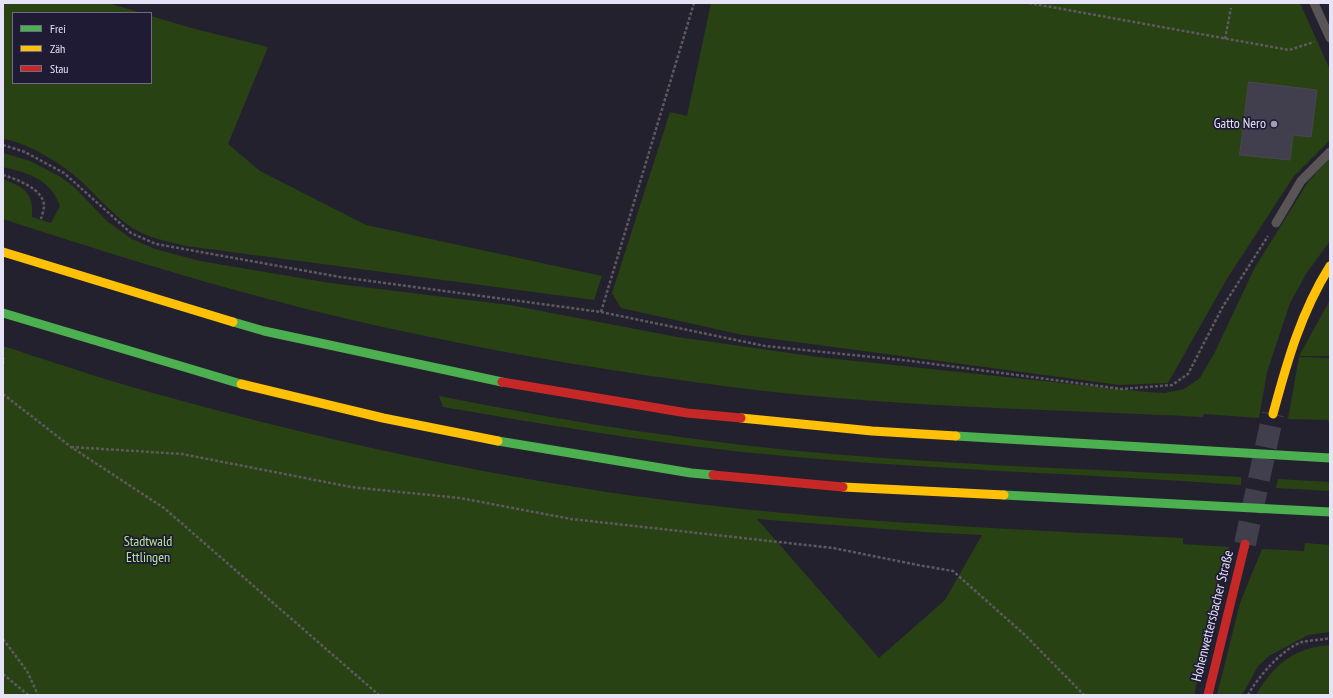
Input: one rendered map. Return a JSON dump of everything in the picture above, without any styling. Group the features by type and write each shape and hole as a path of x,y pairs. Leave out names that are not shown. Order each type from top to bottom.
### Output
{"main road":[{"path":"3,252 264,331 525,387 687,413 872,431 1330,458"},
{"path":"1273,414 1301,318 1320,281 1330,266"},
{"path":"3,313 245,385 383,418 493,440 691,473 857,488 1330,512"},
{"name":"Hohenwettersbacher Straße","path":"1208,695 1245,544"}],"lane":[{"path":"1314,3 1330,37"},
{"path":"1276,223 1301,181 1330,152"}],"path":[{"path":"602,312 694,3"},
{"path":"1030,3 1289,50 1330,37"},
{"path":"1225,39 1231,8"},
{"path":"3,145 25,152 64,173 131,233 156,244 340,277 602,312 765,346 910,361 1122,389 1172,385 1188,374 1222,308 1276,223"},
{"path":"3,175 26,183 39,194 44,205 41,219"},
{"path":"3,364 4,358"},
{"path":"3,394 71,447 164,508 379,695"},
{"path":"71,447 182,454 351,487 460,498 571,519 833,548 918,566 953,571 1026,636 1084,695"},
{"path":"1248,695 1254,684 1275,660 1301,642 1330,638"},
{"path":"3,639 26,671 38,695"},
{"path":"3,674 28,695"}],"green space":[{"path":"3,3 108,3 139,12 12,12 12,84 152,84 152,16 195,29 268,47 228,144 260,171 366,225 602,276 594,300 186,246 157,239 137,231 117,216 81,181 55,161 23,145 3,139"},
{"path":"711,3 1300,3 1330,70 1330,140 1294,176 1228,277 1168,383 1120,385 743,335 621,308 612,293 670,112 687,116"},
{"path":"3,153 30,161 59,176 73,186 108,222 132,239 155,249 200,261 330,283 510,305 677,337 818,357 1147,392 1165,393 1184,389 1200,378 1215,352 1254,269 1308,182 1330,158 1330,241 1306,274 1290,303 1267,372 1259,418 1204,414 1203,417 908,403 790,394 731,387 571,363 491,349 359,322 205,282 3,219 3,179 17,185 26,192 31,202 32,217 51,223 60,206 56,197 44,183 30,175 3,167"},
{"path":"1330,300 1330,356 1299,356"},
{"name":"Stadtwald Ettlingen","path":"3,346 134,388 319,436 431,461 543,482 672,501 818,516 1037,531 1183,538 1183,544 1229,547 1194,695 3,695","holes":["757,519 982,535 945,600 879,658"]},
{"path":"1299,357 1330,358 1330,426 1328,420 1288,419"},
{"path":"439,396 590,424 742,445 844,455 943,462 1241,477 1241,485 867,463 705,448 555,426 443,407"},
{"path":"1278,479 1330,482 1330,491 1276,488"},
{"path":"1305,543 1330,545 1330,632 1308,635 1269,656 1258,666 1242,695 1217,695 1240,603 1262,549 1304,551"},
{"path":"1330,645 1330,695 1256,695 1270,675 1286,660 1306,650"}],"building":[{"path":"1249,82 1317,90 1311,137 1293,135 1290,160 1240,155"}],"tunnel":[{"path":"1245,544 1273,414"}],"traffic: fast":[{"path":"3,313 241,384"},
{"path":"233,322 264,331 502,382"},
{"path":"956,436 1330,458"},
{"path":"498,441 691,473 713,475"},
{"path":"1004,495 1330,512"}],"traffic: slow":[{"path":"3,252 233,322"},
{"path":"1273,414 1284,375 1303,319 1330,266"},
{"path":"241,384 383,418 498,441"},
{"path":"741,418 872,431 956,436"},
{"path":"843,487 1004,495"}],"traffic: jam":[{"path":"502,382 687,413 741,418"},
{"path":"713,475 843,487"},
{"path":"1208,695 1245,544"}],"place":[{"name":"Gatto Nero","path":"1274,124"}]}
